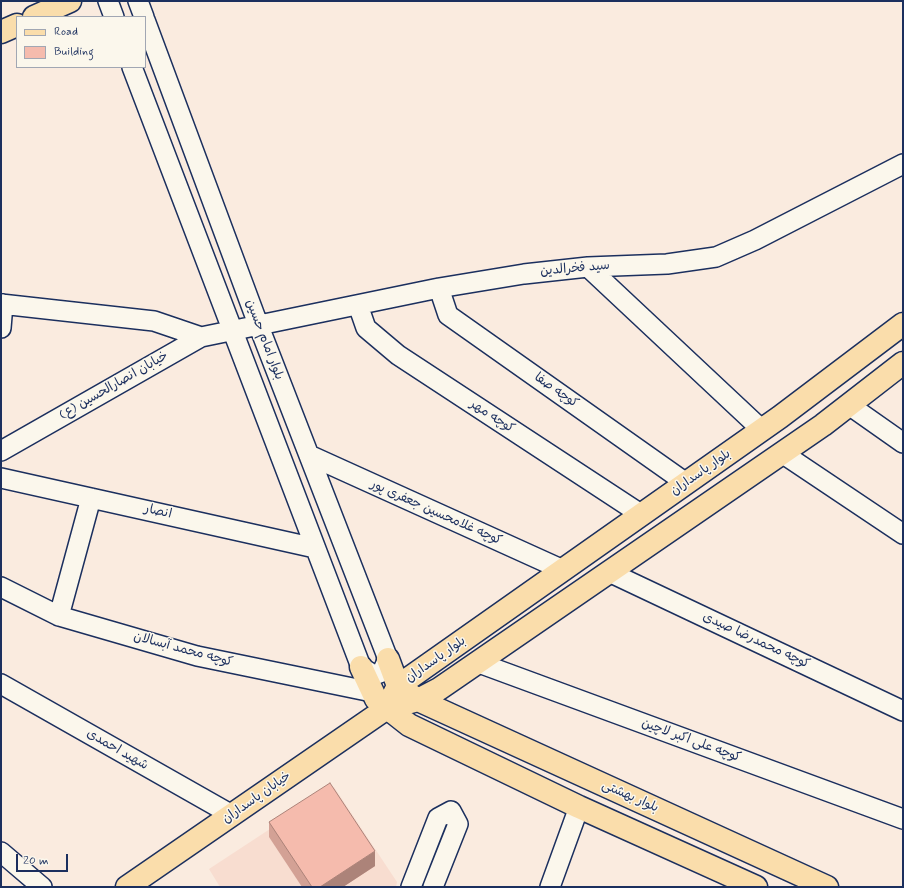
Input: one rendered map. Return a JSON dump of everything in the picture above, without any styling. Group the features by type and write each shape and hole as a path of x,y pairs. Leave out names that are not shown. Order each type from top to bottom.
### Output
{"main road":[{"path":"36,16 70,1"},
{"path":"1,32 16,24"},
{"name":"بلوار پاسداران","path":"387,708 398,686 423,671 762,430 903,324"},
{"name":"بلوار پاسداران","path":"387,708 439,698 479,663 791,447 903,363"},
{"path":"780,417 771,430 774,440 786,443 791,447"},
{"path":"737,447 750,446 759,452 763,459 758,470"},
{"path":"388,659 398,686 439,698"},
{"path":"361,667 376,699 419,730 579,807 756,887"},
{"path":"423,671 421,679 425,686 439,698"},
{"path":"419,730 416,718 419,711 439,698"},
{"name":"بلوار بهشتی","path":"439,698 827,887"},
{"name":"خیابان پاسداران","path":"127,887 387,708"}],"street":[{"path":"108,1 114,16"},
{"name":"بلوار امام حسین","path":"138,1 143,16"},
{"name":"بلوار امام حسین","path":"146,25 258,324 388,659"},
{"name":"بلوار امام حسین","path":"132,68 231,330 361,667"},
{"name":"سید فخرالدین","path":"231,330 358,306 439,288 524,274 588,267 667,264 716,257 755,240 903,164"},
{"path":"209,272 220,277 229,276 235,262"},
{"path":"588,267 762,430"},
{"name":"کوچه صفا","path":"439,288 448,315 686,483"},
{"path":"1,328 2,304 154,321 201,337"},
{"name":"کوچه مهر","path":"358,306 366,328 398,355 642,515"},
{"name":"خیابان انصارالحسین (ع)","path":"1,451 201,337 231,330"},
{"path":"245,365 252,356 260,355 271,357"},
{"path":"849,405 903,443"},
{"path":"791,447 903,534"},
{"name":"کوچه غلامحسین جعفری پور","path":"309,455 563,570"},
{"name":"انصار","path":"1,478 315,548"},
{"path":"59,616 91,498"},
{"name":"کوچه محمدرضا صیدی","path":"609,572 903,710"},
{"name":"کوچه محمد آبسالان","path":"1,587 59,616 197,656 372,692"},
{"path":"361,667 374,675 382,672 388,659"},
{"name":"کوچه علی اکبر لاچین","path":"479,663 903,819"},
{"name":"شهید احمدی","path":"1,684 232,815"},
{"path":"550,887 579,807"},
{"path":"411,887 438,818 451,811 458,824 433,887"},
{"path":"1,852 42,887"}],"shaded area":[{"path":"334,787 397,882 396,887 220,887 209,869"}],"building":[{"path":"330,783 375,851 320,887 312,887 269,822"}]}
